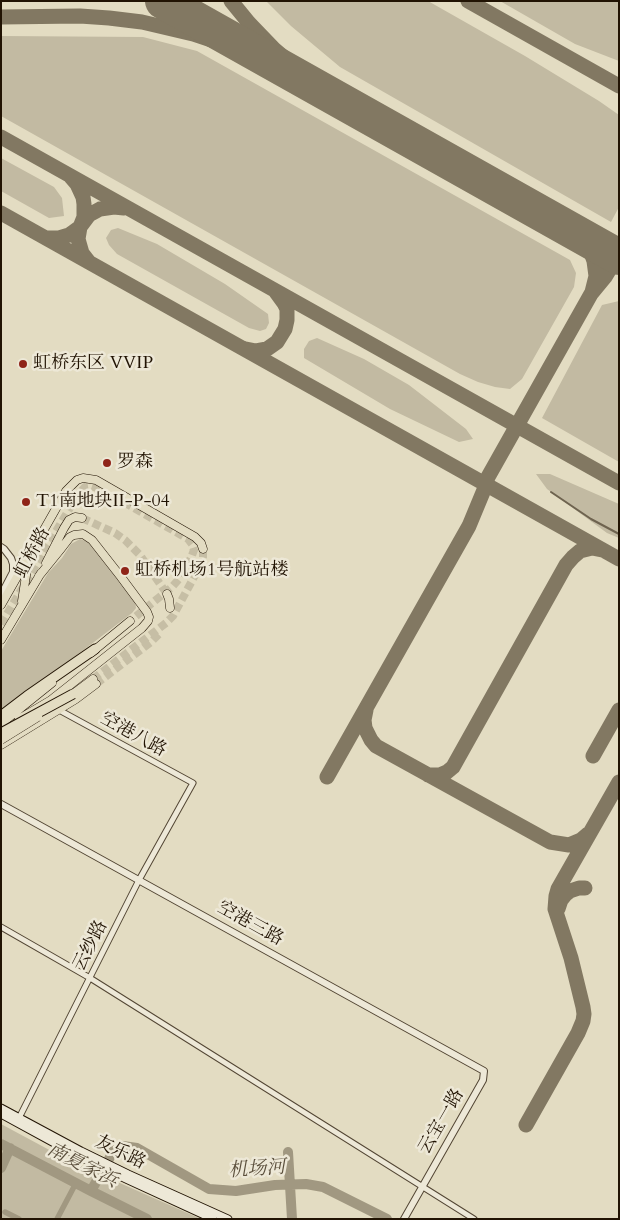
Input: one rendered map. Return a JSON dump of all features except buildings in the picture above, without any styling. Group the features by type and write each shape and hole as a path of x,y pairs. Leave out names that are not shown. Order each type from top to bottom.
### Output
{"highway":[{"path":"1,716 95,649"},
{"path":"1,731 73,694"}],"main road":[{"name":"虹桥路","path":"1,605 66,491 77,480 83,478 96,480 195,537 201,543 203,549"},
{"name":"虹桥路","path":"1,640 39,576 69,520 74,516 82,518"},
{"path":"1,731 51,700 146,624 149,617 96,545 83,534 70,537 39,576"},
{"path":"21,605 28,559"},
{"path":"167,594 170,608"},
{"path":"1,724 130,621"},
{"path":"59,710 77,684 96,664"},
{"path":"1,740 94,681 59,710 1,745"},
{"name":"友乐路","path":"1,1108 18,1120 126,1179 213,1219"},
{"name":"友乐路","path":"1,1114 18,1120 120,1170 228,1219"}],"street":[{"path":"1,595 13,572 11,558 3,548"},
{"name":"空港八路","path":"59,710 193,784"},
{"name":"云纱路","path":"18,1120 139,880 193,784"},
{"name":"空港三路","path":"1,804 484,1070"},
{"path":"1,927 90,978 474,1219"},
{"name":"云宝一路","path":"404,1219 483,1080 484,1070"}],"shaded area":[{"path":"266,1 428,1 599,101 619,115 619,207 611,222 340,67 291,26"},
{"path":"500,1 619,1 619,61 575,44"},
{"path":"1,36 143,37 197,51 570,260 576,273 574,287 522,379 510,389 478,382 460,374 1,116"},
{"path":"1,158 54,187 62,198 64,216 49,218 1,191"},
{"path":"118,228 157,244 225,284 268,314 269,323 266,329 260,331 249,328 117,254 106,238 111,230"},
{"path":"619,301 619,462 542,418 602,305"},
{"path":"317,338 364,359 409,385 466,429 473,439 459,442 390,409 304,358 304,349 309,341"},
{"path":"536,474 550,474 619,504 619,538 607,533 547,489"},
{"path":"80,539 92,543 135,602 136,608 1,713 1,651 48,573 62,558 71,544"},
{"path":"1,1124 68,1160 201,1219 1,1219"}],"waterway":[{"path":"551,492 591,519 619,534"},
{"name":"南夏家浜","path":"1,1144 147,1219"},
{"name":"机场河","path":"108,1161 113,1151 123,1146 137,1148 209,1189 236,1191 275,1185 306,1184 323,1187 387,1219"},
{"path":"1,1168 10,1148"},
{"name":"机场河","path":"288,1152 292,1219"},
{"name":"机场河","path":"91,1191 105,1166"},
{"path":"57,1219 76,1183"},
{"path":"5,1212 19,1219"}],"taxiway":[{"path":"231,1 274,49 308,78 346,104"},
{"path":"468,1 619,86"},
{"path":"1,17 80,16 142,22 193,34 241,50 278,66"},
{"path":"1,137 619,483"},
{"path":"71,177 77,184 83,197 84,217 78,239 82,253 89,262"},
{"path":"46,238 59,238 69,235 80,227 89,215 100,209 124,208"},
{"path":"1,213 619,559"},
{"path":"575,233 590,250 594,261 596,276 592,292"},
{"path":"327,777 469,526 488,477 591,294 605,277 619,254"},
{"path":"246,349 256,351 267,349 277,342 285,329 287,309 276,292"},
{"path":"428,775 440,775 453,767 566,565 580,551 592,548 602,550"},
{"path":"366,710 365,728 376,746 550,842 569,845 581,840 588,834"},
{"path":"593,756 619,710"},
{"path":"526,1125 578,1033 584,1014 571,958 555,909 556,896 558,889 619,782"},
{"path":"558,909 561,900 570,891 585,888"}],"runway":[{"path":"163,1 619,257"}],"tunnel":[{"path":"1,624 77,496 85,487 91,486 103,490 188,539 194,550 179,579 172,587 130,621"},
{"path":"82,518 115,533 125,540 140,555 167,594"},
{"path":"93,679 173,616 200,566 203,549"},
{"path":"96,684 151,642 161,632"}],"place":[{"name":"虹桥东区 VVIP","path":"23,364"},
{"name":"罗森","path":"107,463"},
{"name":"T1南地块II-P-04","path":"26,502"},
{"name":"虹桥机场1号航站楼","path":"125,571"}]}
